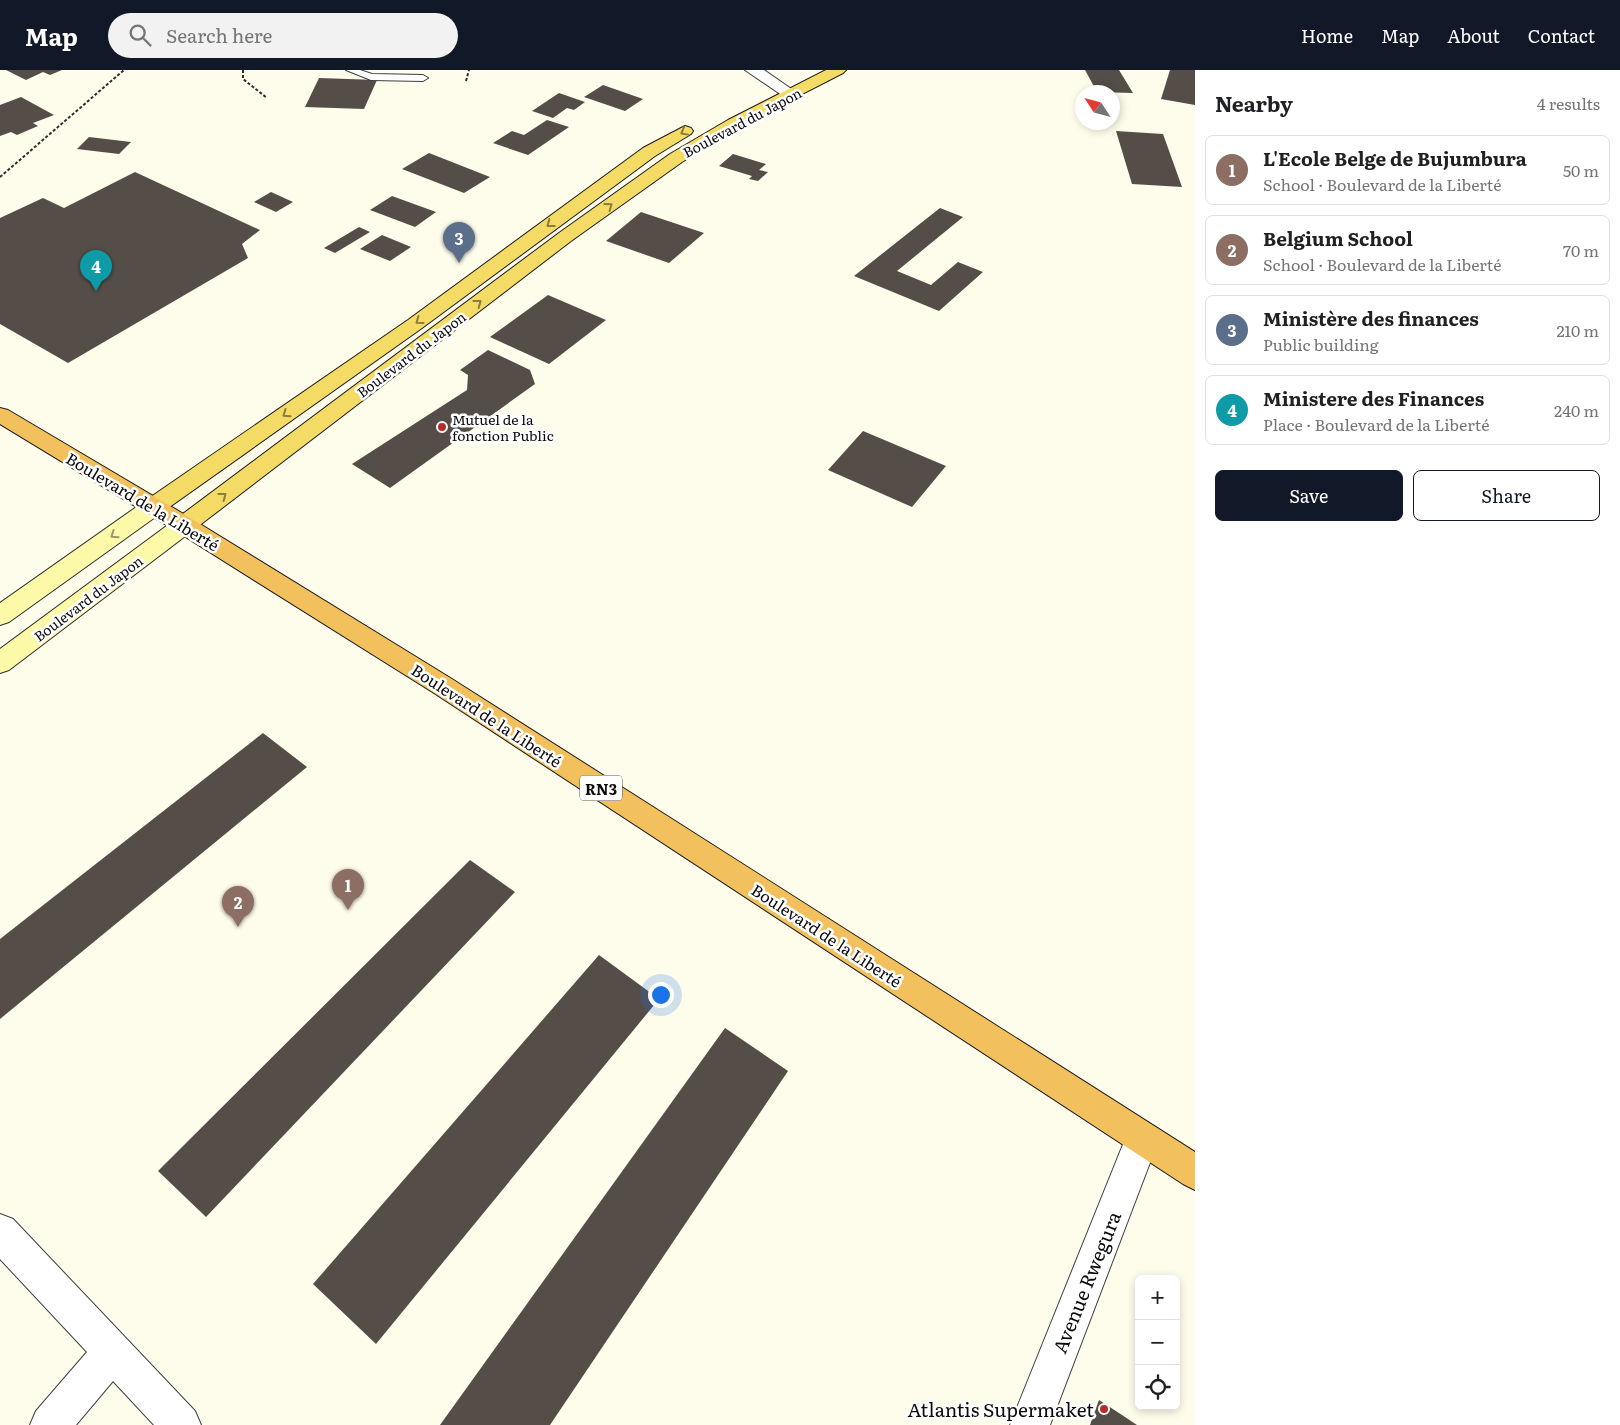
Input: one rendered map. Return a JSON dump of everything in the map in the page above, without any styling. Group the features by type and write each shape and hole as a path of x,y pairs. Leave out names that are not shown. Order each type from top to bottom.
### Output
{"highway":[{"name":"Boulevard de la Liberté","path":"0,415 184,525 444,686 1195,1172"}],"main road":[{"name":"Boulevard du Japon","path":"0,663 557,243 641,182 784,90 805,70"},
{"name":"Boulevard du Japon","path":"0,616 415,324 618,174 679,134 784,90 838,70"},
{"path":"618,174 641,182"}],"street":[{"path":"753,70 784,90"},
{"name":"Avenue Rwegura","path":"1030,1425 1142,1139"},
{"path":"0,1232 181,1425"},
{"path":"50,1425 112,1352"}],"lane":[{"path":"352,70 371,77 423,78"}],"path":[{"path":"0,177 124,70"},
{"path":"243,70 243,79 267,98"},
{"path":"466,81 469,70"}],"building":[{"path":"6,70 62,70 50,75 43,72 26,80"},
{"path":"1085,70 1119,70 1133,93 1120,93 1120,85 1093,85"},
{"path":"1170,70 1195,70 1195,105 1161,99"},
{"path":"319,78 377,80 364,109 305,107"},
{"path":"603,85 643,99 625,111 584,97"},
{"path":"559,93 585,102 574,110 567,108 553,118 532,111"},
{"path":"21,97 54,115 33,123 38,126 17,135 11,132 0,136 0,105"},
{"path":"547,120 569,127 528,155 493,143 512,131 524,135"},
{"path":"1116,131 1163,134 1182,187 1132,184"},
{"path":"89,137 131,142 119,154 77,149"},
{"path":"429,153 490,177 464,193 402,169"},
{"path":"733,154 766,164 759,170 768,172 758,181 749,179 752,176 719,166"},
{"path":"135,172 260,230 242,244 248,258 68,363 0,324 0,218 43,198 64,208"},
{"path":"271,192 293,202 276,212 254,202"},
{"path":"392,196 436,212 415,227 370,210"},
{"path":"940,208 963,217 897,271 931,285 958,262 983,272 939,311 854,276"},
{"path":"641,212 704,233 669,263 606,241"},
{"path":"359,227 370,232 335,253 324,248"},
{"path":"382,235 411,247 390,261 360,249"},
{"path":"548,295 606,320 549,364 490,337"},
{"name":"Mutuel de la fonction Public","path":"488,350 530,370 535,384 390,488 352,464 467,390 468,375 460,370"},
{"path":"863,431 946,466 912,507 828,470"},
{"path":"263,733 307,767 0,1019 0,939"},
{"path":"470,860 515,892 206,1217 158,1171"},
{"path":"599,955 659,999 376,1344 313,1284"},
{"path":"725,1028 788,1071 550,1425 440,1425"},
{"name":"Atlantis Supermaket","path":"1099,1400 1125,1417 1137,1425 1090,1425"}],"place":[{"name":"Ministère des finances","path":"459,263"},
{"name":"Ministere des Finances","path":"96,291"},
{"name":"Mutuel de la fonction Public","path":"442,427"},
{"name":"L'Ecole Belge de Bujumbura","path":"348,910"},
{"name":"Belgium School","path":"238,927"},
{"name":"Atlantis Supermaket","path":"1104,1409"}]}
